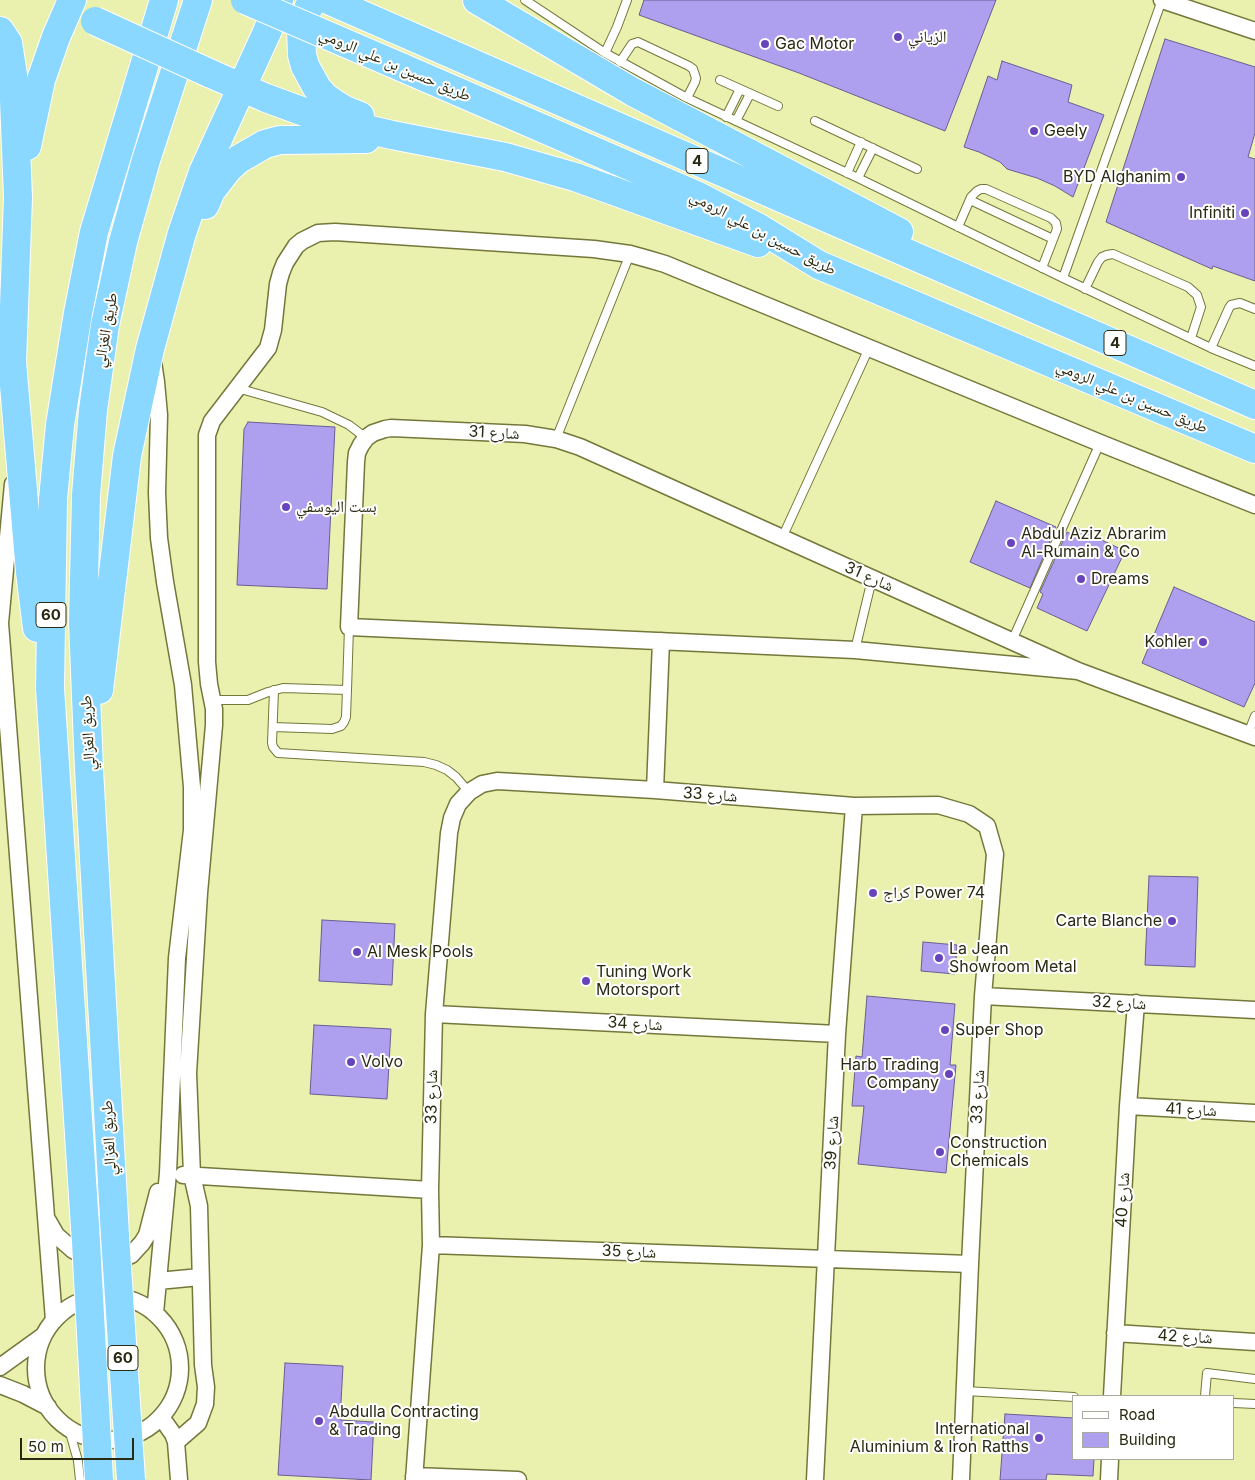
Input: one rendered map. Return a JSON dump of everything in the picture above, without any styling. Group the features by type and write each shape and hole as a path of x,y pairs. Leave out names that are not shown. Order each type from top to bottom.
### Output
{"highway":[{"name":"طريق الغزالي","path":"99,1480 86,1242 50,688 53,500 60,425 78,313 94,232 164,0"},
{"name":"طريق الغزالي","path":"131,1480 115,1236 89,769 83,622 86,495 93,410 105,326 123,242 146,160 198,0"},
{"name":"طريق حسين بن علي الرومي","path":"245,0 696,195 759,228 818,265 1255,449"},
{"path":"89,769 127,456 150,349 182,233 203,172 267,32 279,0"},
{"path":"312,0 304,18 301,42 305,66 317,88 345,110 434,143"},
{"name":"طريق حسين بن علي الرومي","path":"328,0 1255,405"},
{"path":"477,0 633,92 892,228 942,258 975,282"},
{"path":"18,197 31,122 41,80 56,37 63,3 95,21 209,73 266,98 307,113 392,135 505,157 575,177 818,265"},
{"path":"0,31 8,43 13,75 18,197 12,362 30,572 38,636 50,688"},
{"path":"165,296 211,191 239,158 252,150 280,140 358,139 434,143"}],"street":[{"path":"1162,0 1255,31"},
{"path":"176,1442 198,1423 205,1404 206,1387 203,1365 199,1206 192,1176 188,1073 198,902 214,725 213,700 207,662 207,435 212,421 263,355 271,341 278,284 285,263 296,246 318,233 344,232 594,249 630,254 665,264 1255,505"},
{"path":"150,349 159,415 156,493 159,538 183,685 192,787 192,830 177,958 168,1173 155,1313"},
{"name":"شارع 31","path":"366,438 379,430 391,428 525,434 556,439 596,453 1078,671 1251,735"},
{"path":"349,627 356,462 357,453 366,438"},
{"path":"19,447 12,489 0,623 3,690 54,1320"},
{"path":"0,536 5,508 12,489"},
{"name":"شارع 31","path":"349,627 855,650 1078,671"},
{"path":"655,790 661,641"},
{"name":"شارع 33","path":"414,1478 431,1245 430,1190 434,1014 452,818 458,804 469,792 482,784 497,781 655,790 854,806 938,805 969,814 987,826 995,854 983,996 961,1480"},
{"name":"شارع 39","path":"815,1480 837,1034 854,806"},
{"name":"32 شارع","path":"983,996 1255,1010"},
{"name":"شارع 40","path":"1112,1395 1128,1106 1136,1003"},
{"name":"شارع 34","path":"434,1014 837,1034"},
{"name":"شارع 41","path":"1128,1106 1255,1113"},
{"path":"168,1173 430,1190"},
{"path":"46,1217 56,1235 73,1250 84,1256 102,1261 124,1259 137,1249 147,1235 160,1185 168,1173"},
{"name":"شارع 35","path":"431,1245 970,1264"},
{"path":"158,1281 200,1277"},
{"path":"0,1385 23,1394 48,1408 69,1429 84,1436 118,1439 134,1435 149,1428 161,1417 172,1401 179,1383 180,1364 176,1345 168,1328 155,1313 139,1303 122,1297 103,1296 85,1299 68,1307 54,1320 43,1336 37,1354 36,1372 39,1391 48,1408"},
{"name":"شارع 42","path":"1115,1333 1255,1342"},
{"path":"0,1367 43,1336"},
{"path":"161,1417 173,1434 176,1442 178,1480"},
{"path":"1109,1480 1110,1460"},
{"path":"414,1478 518,1480"}],"lane":[{"path":"525,0 605,53 687,98 858,178 1085,289 1211,348 1255,366"},
{"path":"605,53 627,0"},
{"path":"1063,278 1162,0"},
{"path":"620,62 632,44 638,42 689,66 694,69 696,78 687,98"},
{"path":"720,80 778,106"},
{"path":"726,116 740,89"},
{"path":"736,121 750,94"},
{"path":"815,121 917,169"},
{"path":"847,173 861,142"},
{"path":"858,178 873,148"},
{"path":"958,227 973,194 986,189 1051,218 1057,226 1042,268"},
{"path":"970,200 1053,239"},
{"path":"556,439 630,254"},
{"path":"1085,289 1098,262 1102,257 1113,254 1188,287 1198,295 1201,307 1191,338"},
{"path":"1211,348 1232,305 1240,303 1255,309"},
{"path":"782,538 869,348"},
{"path":"237,388 322,412 350,425 366,438"},
{"path":"1012,641 1100,443"},
{"path":"855,650 872,578"},
{"path":"273,727 337,728 344,722 348,690 349,627"},
{"path":"213,700 248,700 283,688 348,690"},
{"path":"274,690 273,747 278,753 424,762 446,770 463,784 469,792"},
{"path":"1251,735 1255,716"},
{"path":"1205,1395 1207,1374 1255,1379"},
{"path":"965,1391 1072,1397"},
{"path":"1235,1403 1255,1404"},
{"path":"69,1429 78,1461 80,1480"}],"building":[{"name":"الزياني","path":"644,0 996,0 945,131 799,73 639,15"},
{"name":"BYD Alghanim","path":"1165,39 1255,67 1255,133 1248,157 1255,159 1255,281 1213,266 1212,269 1106,222"},
{"name":"Geely","path":"1002,61 1072,85 1068,102 1104,115 1073,197 1055,186 1037,178 1007,169 1000,162 964,147 988,76 997,80"},
{"name":"بست اليوسفي","path":"248,422 335,427 327,589 237,585 244,429"},
{"name":"Abdul Aziz Abrarim Al-Rumain & Co","path":"996,501 1056,527 1030,588 970,562"},
{"name":"Dreams","path":"1074,527 1125,551 1087,631 1037,608 1043,594 1040,592 1067,532 1071,534"},
{"name":"Kohler","path":"1174,587 1255,622 1255,683 1244,707 1142,663"},
{"name":"Carte Blanche","path":"1149,876 1198,877 1195,967 1145,965"},
{"name":"Al Mesk Pools","path":"322,920 395,924 392,985 319,981"},
{"name":"La Jean Showroom Metal","path":"923,942 957,945 955,974 921,971"},
{"path":"867,996 955,1004 950,1065 956,1065 946,1173 858,1164 864,1106 852,1106 856,1056 862,1057"},
{"name":"Volvo","path":"314,1025 391,1029 387,1099 310,1094"},
{"name":"Abdulla Contracting & Trading","path":"285,1363 343,1366 340,1420 374,1422 371,1480 278,1475"},
{"name":"International Aluminium & Iron Ratths","path":"1005,1414 1072,1418 1072,1460 1094,1460 1093,1476 1047,1474 1046,1480 1000,1480"}],"place":[{"name":"الزياني","path":"898,37"},
{"name":"Gac Motor","path":"765,44"},
{"name":"Geely","path":"1034,131"},
{"name":"BYD Alghanim","path":"1181,177"},
{"name":"Infiniti","path":"1245,213"},
{"name":"بست اليوسفي","path":"286,507"},
{"name":"Abdul Aziz Abrarim Al-Rumain & Co","path":"1011,543"},
{"name":"Dreams","path":"1081,579"},
{"name":"Kohler","path":"1203,642"},
{"name":"كراج Power 74","path":"873,893"},
{"name":"Carte Blanche","path":"1172,921"},
{"name":"Al Mesk Pools","path":"357,952"},
{"name":"La Jean Showroom Metal","path":"939,958"},
{"name":"Tuning Work Motorsport","path":"586,981"},
{"name":"Super Shop","path":"945,1030"},
{"name":"Volvo","path":"351,1062"},
{"name":"Harb Trading Company","path":"949,1074"},
{"name":"Construction Chemicals","path":"940,1152"},
{"name":"Abdulla Contracting & Trading","path":"319,1421"},
{"name":"International Aluminium & Iron Ratths","path":"1039,1438"}]}
